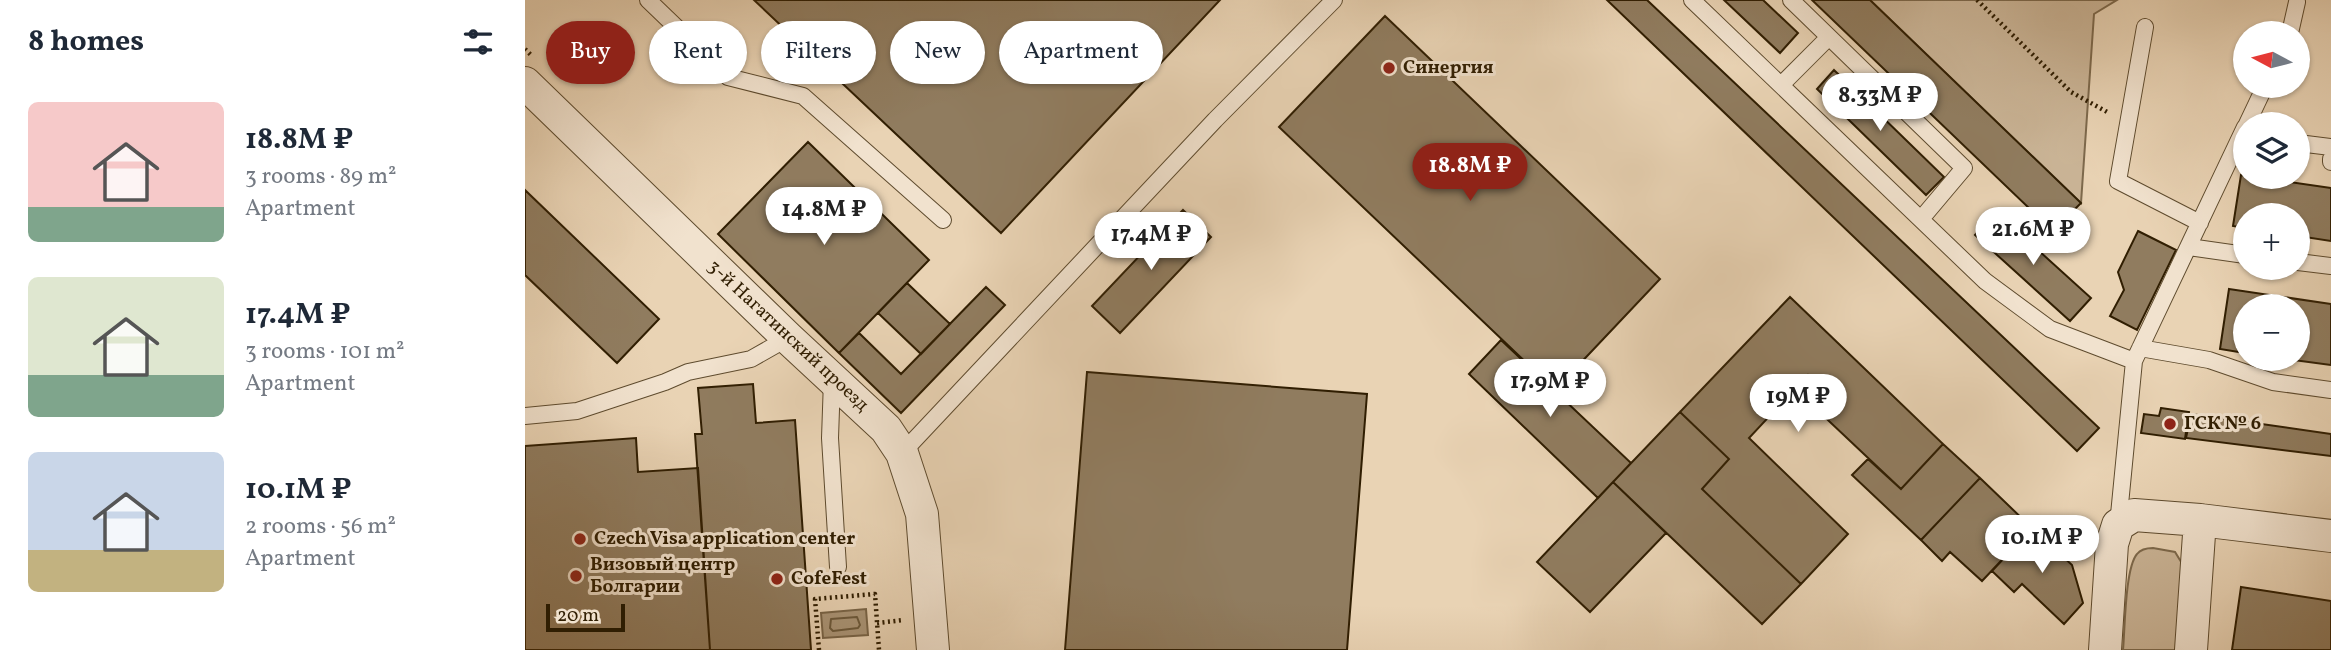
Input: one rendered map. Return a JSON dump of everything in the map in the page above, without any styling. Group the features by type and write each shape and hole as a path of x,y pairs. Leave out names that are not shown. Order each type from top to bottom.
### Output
{"street":[{"name":"3-й Нагатинский проезд","path":"525,83 788,338 886,429 902,453 922,514 933,650"},
{"path":"2105,650 2112,544 2118,526 2134,514 2331,536"},
{"path":"2190,650 2200,520"}],"lane":[{"path":"648,0 728,77 803,96 943,220"},
{"path":"902,453 1215,120 1334,0"},
{"path":"1692,0 1985,281 2050,329 2137,355 2210,360 2273,382 2331,390"},
{"path":"1791,0 1964,168 1920,219"},
{"path":"2293,21 2297,2"},
{"path":"2145,27 2118,181 2200,223"},
{"path":"1781,85 1829,37"},
{"path":"2310,144 2331,147"},
{"path":"2118,526 2137,355 2233,156"},
{"path":"2189,247 2233,252"},
{"path":"2310,264 2331,267"},
{"path":"525,416 577,411 688,372 751,359 788,338"},
{"path":"832,377 830,438 838,566"}],"path":[{"path":"1977,0 2071,92 2128,124"},
{"path":"819,650 815,599 875,594 879,650"},
{"path":"877,623 904,620"}],"shaded area":[{"path":"1870,0 2117,0 2094,14 2081,203"},
{"path":"2153,548 2175,552 2183,565 2180,650 2123,650 2128,585 2133,561 2140,551"}],"water":[{"path":"866,609 868,635 823,638 821,613"}],"building":[{"path":"754,0 1220,0 1163,61 1163,21 999,21 999,84 1141,84 1001,233 843,84 876,84 876,21 776,21"},
{"path":"1607,0 1647,0 2099,428 2077,451"},
{"path":"1724,0 1763,0 1798,33 1780,53"},
{"path":"1812,0 1870,0 2081,203 2053,231"},
{"path":"1385,16 1660,279 1555,390 1279,127"},
{"path":"1834,70 1944,177 1926,195 1817,89"},
{"path":"808,142 929,260 839,353 718,234"},
{"path":"2310,185 2331,188 2331,241 2310,238 2310,203 2237,203 2239,189 2310,189"},
{"path":"525,190 659,319 617,363 525,275"},
{"path":"1183,210 1211,237 1120,333 1092,306"},
{"path":"1996,212 2091,298 2070,321 1975,235"},
{"path":"2138,231 2176,250 2137,330 2110,316 2124,290 2118,272"},
{"path":"907,283 950,324 921,354 878,313"},
{"path":"986,287 1005,305 901,413 839,353 859,333 901,374"},
{"path":"2229,289 2263,294 2233,294 2233,351 2220,349"},
{"path":"1790,297 1943,444 1901,489 1813,406 1826,392 1808,375 1749,438 1848,534 1801,584 1702,489 1729,459 1680,412"},
{"path":"2310,301 2331,304 2331,365 2310,362"},
{"path":"1501,340 1631,463 1598,498 1469,374"},
{"path":"1087,372 1367,394 1347,650 1065,650"},
{"path":"753,384 756,423 795,420 811,650 710,650 695,434 702,434 698,388"},
{"path":"2161,408 2189,412 2185,439 2141,433 2144,414 2159,416"},
{"path":"1680,412 1729,459 1702,489 1801,584 1762,624 1613,482"},
{"path":"2191,414 2331,434 2331,456 2186,438"},
{"path":"636,438 638,472 698,468 710,650 525,650 525,446"},
{"path":"1943,444 1980,478 1921,540 1852,475 1868,459 1901,489"},
{"path":"1980,478 2032,528 1982,581 1950,552 1942,561 1921,540"},
{"path":"1613,482 1666,533 1590,612 1537,562"},
{"path":"2032,528 2072,565 2083,603 2064,624 2022,584 2014,592 1992,571"},
{"path":"2241,587 2331,601 2331,650 2232,650"}],"place":[{"name":"Синергия","path":"1389,68"},
{"name":"ГСК № 6","path":"2170,424"},
{"name":"Czech Visa application center","path":"580,539"},
{"name":"Визовый центр Болгарии","path":"576,576"},
{"name":"CofeFest","path":"777,579"}]}
